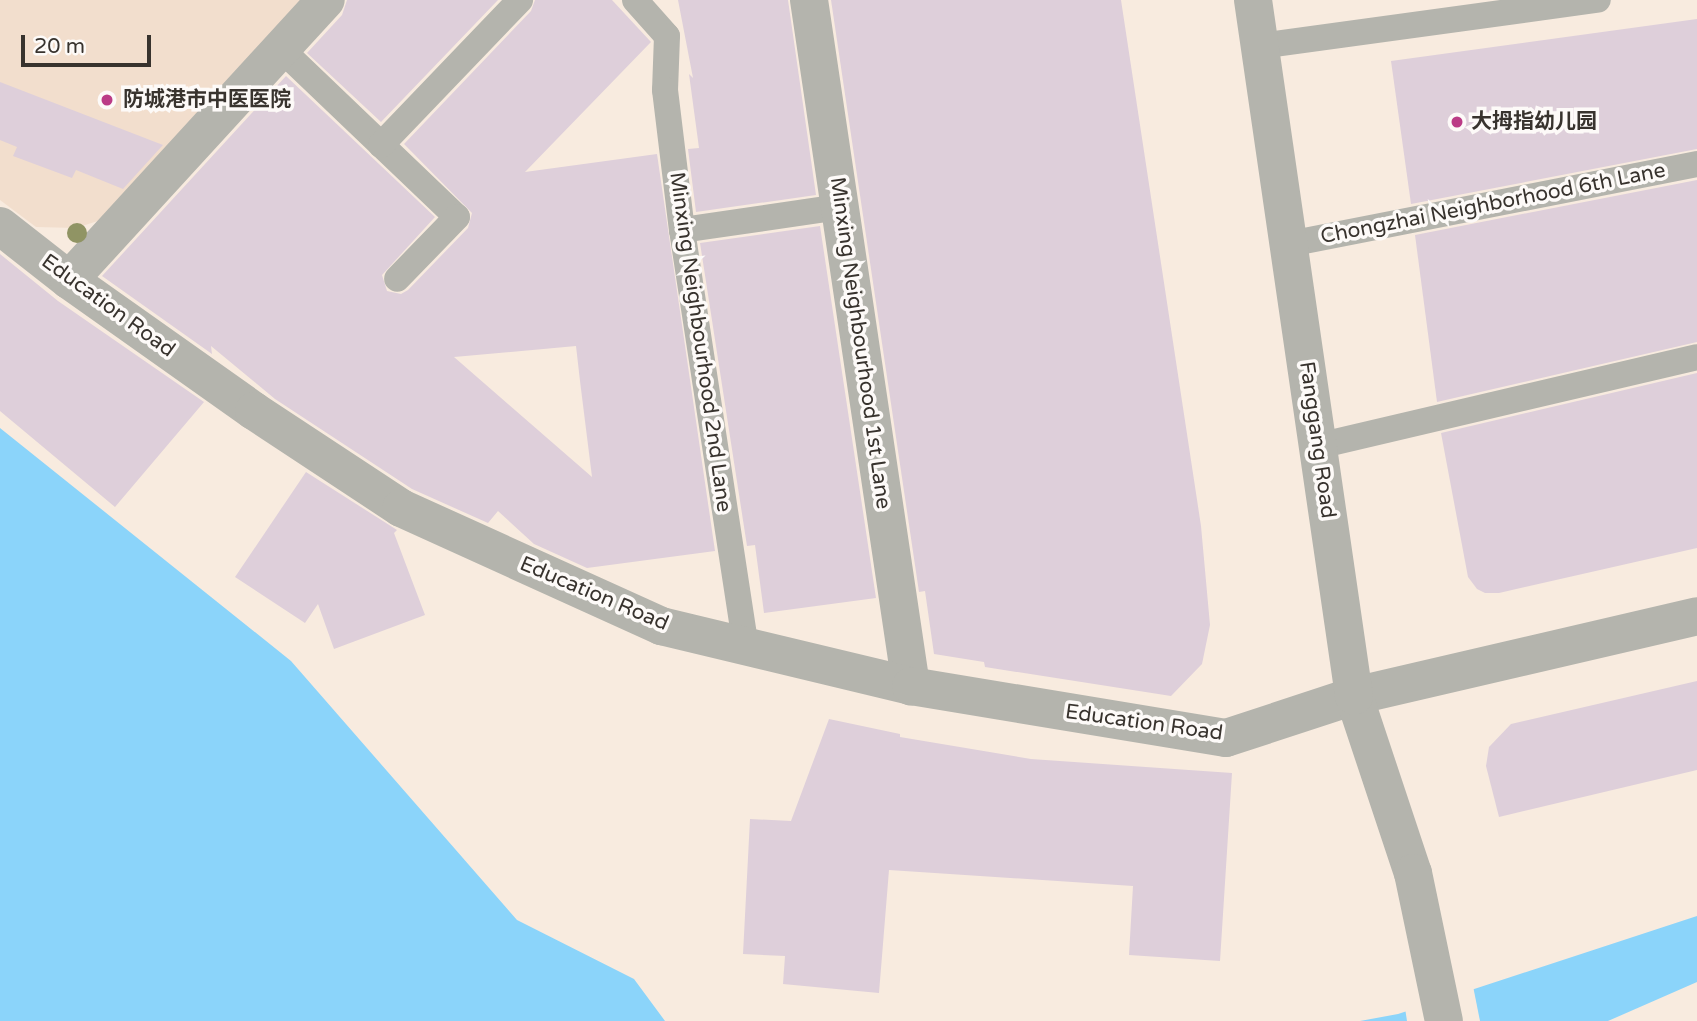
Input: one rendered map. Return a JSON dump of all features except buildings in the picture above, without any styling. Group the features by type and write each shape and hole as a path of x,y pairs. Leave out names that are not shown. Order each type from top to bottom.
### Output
{"street":[{"path":"69,280 326,0"},
{"name":"Minxing Neighbourhood 1st Lane","path":"809,0 911,686"},
{"name":"Fanggang Road","path":"1253,0 1354,696 1413,873 1444,1021"},
{"name":"Education Road","path":"0,226 69,280 254,411 401,508 660,626 911,686 1226,738 1354,696 1697,616"}],"lane":[{"path":"381,145 520,0"},
{"name":"Minxing Neighbourhood 2nd Lane","path":"635,0 667,36 664,90 682,230 746,646"},
{"path":"1260,47 1598,0"},
{"path":"281,49 457,217 397,279"},
{"name":"Chongzhai Neighborhood 6th Lane","path":"1289,244 1697,164"},
{"path":"682,230 840,207"},
{"path":"1318,446 1697,357"}],"shaded area":[{"name":"防城港市中医医院","path":"0,0 305,0 107,218 76,228 36,227 0,200"}],"water":[{"path":"0,428 291,661 517,920 634,979 665,1021 0,1021"},
{"path":"1697,916 1697,982 1608,1021 1360,1021 1398,1014"}],"pier":[{"path":"1473,986 1480,1021 1407,1021 1405,1008"}],"place":[{"name":"防城港市中医医院","path":"107,100"},
{"name":"大拇指幼儿园","path":"1457,122"}]}
